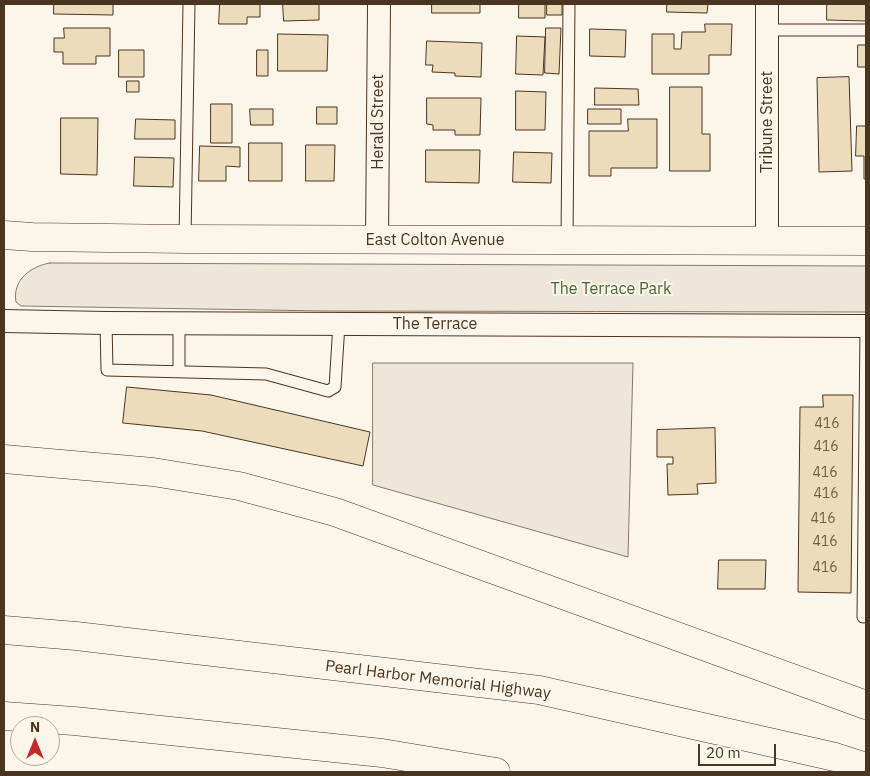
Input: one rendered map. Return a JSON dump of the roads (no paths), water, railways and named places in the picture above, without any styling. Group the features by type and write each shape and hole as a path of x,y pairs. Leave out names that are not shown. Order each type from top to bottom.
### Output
{"main road":[{"name":"East Colton Avenue","path":"4,234 32,237 185,239 866,241"},
{"path":"4,459 153,472 239,486 335,512 866,705"},
{"name":"Pearl Harbor Memorial Highway","path":"4,630 76,636 539,690 826,755 866,767"},
{"path":"4,716 74,721 382,753 496,772"}],"street":[{"name":"Herald Street","path":"377,240 379,4"},
{"name":"Tribune Street","path":"767,4 767,240"},
{"name":"The Terrace","path":"4,321 179,324 866,326"}],"lane":[{"path":"185,239 188,4"},
{"path":"567,240 570,4"},
{"path":"767,30 866,30"},
{"path":"106,323 107,370 266,374 328,391 335,387 339,324"},
{"path":"179,324 179,372"},
{"path":"863,617 866,326"}],"park label":[{"name":"The Terrace Park","path":"611,289"}]}
